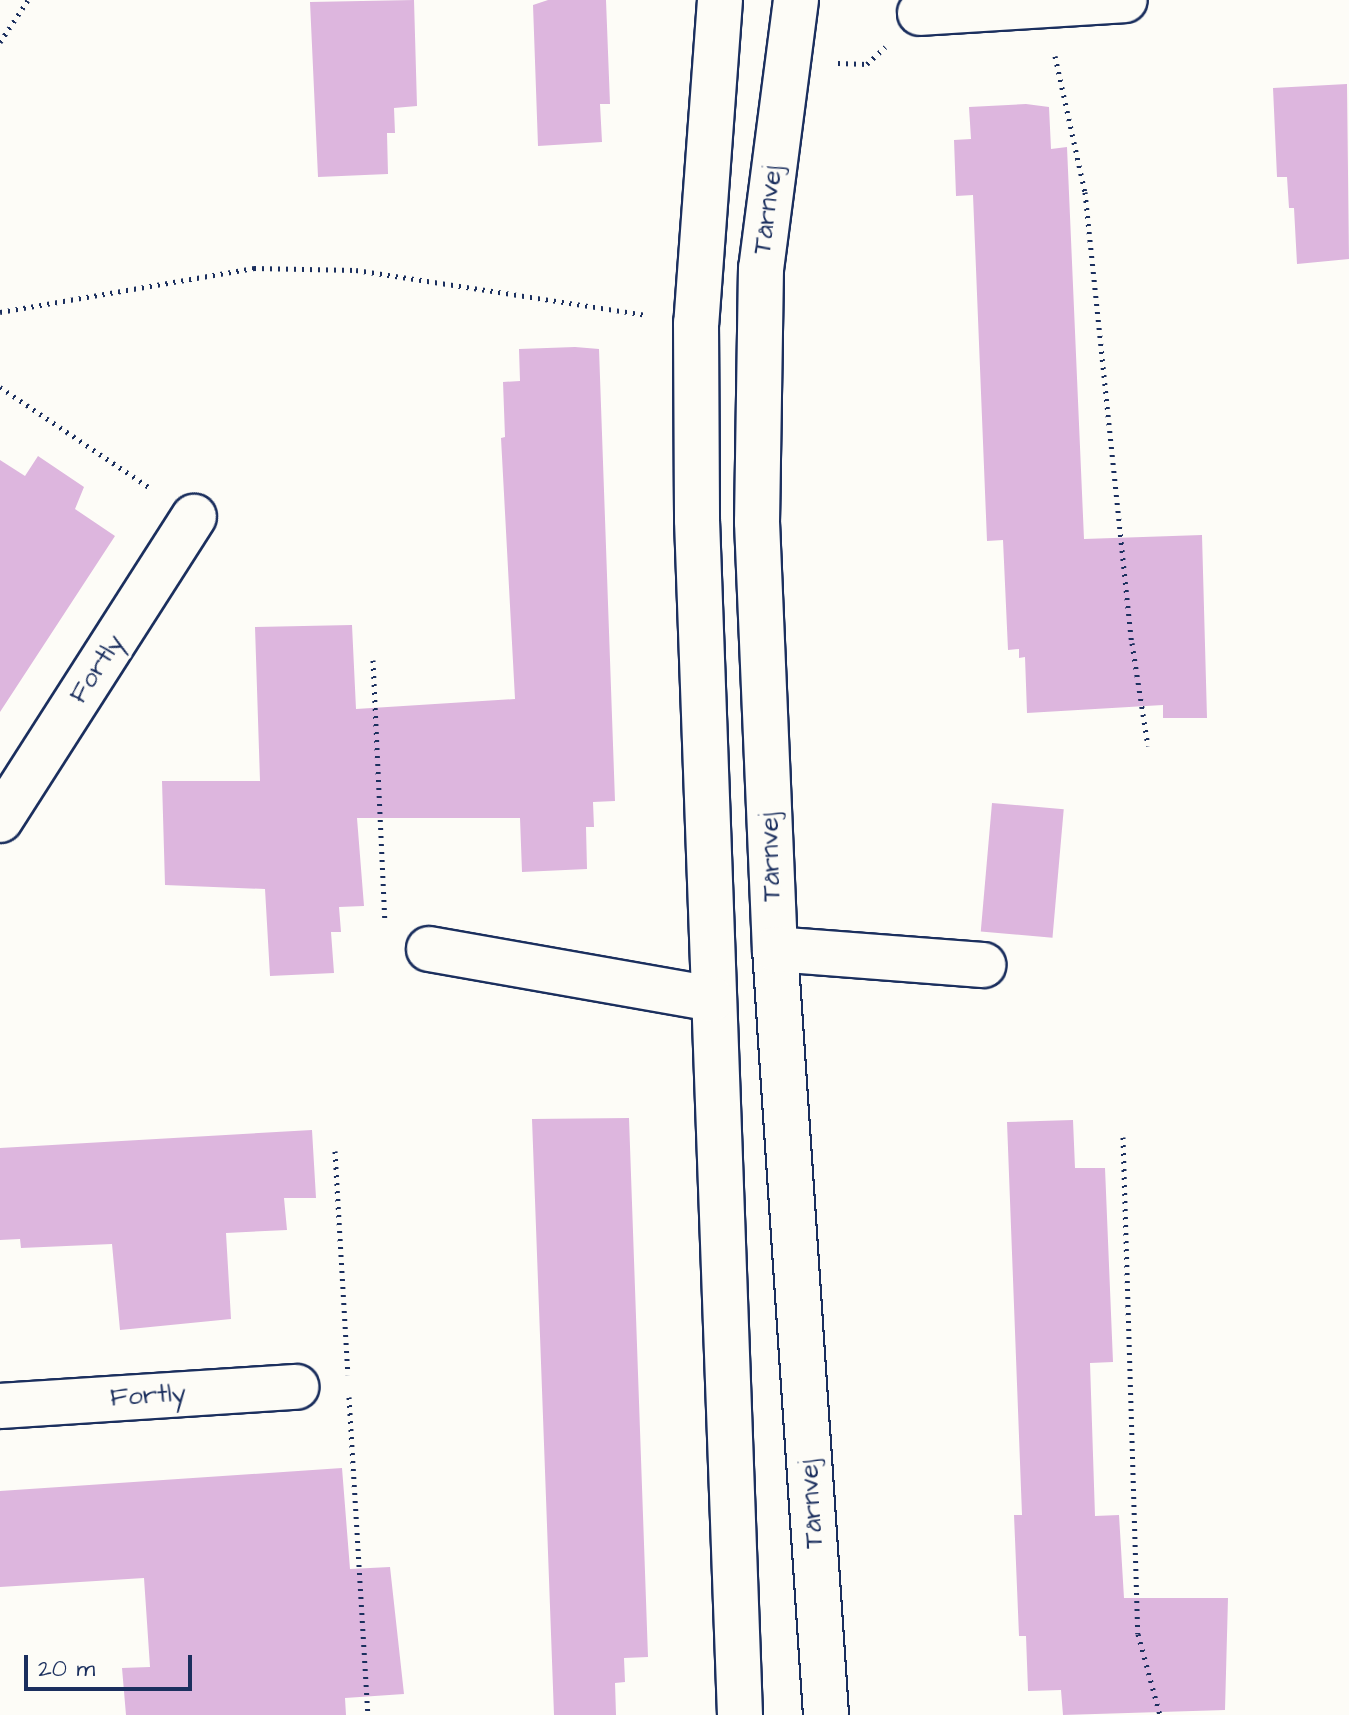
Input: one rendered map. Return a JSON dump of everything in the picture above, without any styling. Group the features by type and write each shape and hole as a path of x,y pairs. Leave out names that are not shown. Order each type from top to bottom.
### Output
{"street":[{"path":"720,0 696,323 712,999 740,1715"},
{"name":"Tårnvej","path":"796,0 761,268 757,522 775,949 826,1715"},
{"path":"920,13 1125,0"},
{"name":"Fortly","path":"0,820 194,517"},
{"path":"429,949 712,999"},
{"path":"775,949 983,965"},
{"name":"Fortly","path":"0,1406 296,1387"}],"path":[{"path":"0,42 28,0"},
{"path":"1044,5 1085,192 1130,628 1148,746"},
{"path":"786,61 867,64 920,13"},
{"path":"0,312 254,268 356,270 696,323"},
{"path":"0,387 194,517"},
{"path":"373,660 385,930 414,928 429,949"},
{"path":"1123,1137 1138,1634 1160,1715"},
{"path":"335,1151 368,1715"}],"building":[{"path":"414,0 417,106 394,108 395,133 387,133 388,174 318,177 310,2"},
{"path":"548,0 606,0 610,104 600,104 602,142 538,146 533,5"},
{"path":"1347,84 1349,259 1297,264 1294,208 1289,208 1287,177 1277,177 1273,88"},
{"path":"1026,104 1049,107 1051,149 1067,147 1084,539 1202,535 1207,718 1163,718 1163,705 1027,713 1025,657 1019,658 1019,649 1008,650 1003,540 987,541 973,195 956,196 954,140 971,139 969,107"},
{"path":"519,349 599,349 615,801 593,802 594,827 586,827 587,869 522,872 520,818 357,818 364,906 339,907 341,932 331,932 334,973 270,976 265,889 165,885 162,781 260,781 255,627 352,625 356,709 515,699 501,438 505,437 503,382 520,381"},
{"path":"38,456 84,487 75,509 115,536 0,712 0,460 25,476"},
{"path":"992,803 1064,809 1052,938 981,932"},
{"path":"629,1118 648,1657 624,1658 625,1682 615,1683 616,1715 554,1715 532,1119"},
{"path":"1073,1120 1075,1168 1105,1168 1113,1362 1090,1363 1095,1516 1119,1515 1124,1598 1228,1598 1225,1710 1063,1715 1061,1690 1028,1691 1026,1636 1019,1636 1014,1515 1022,1515 1007,1122"},
{"path":"312,1130 316,1198 284,1198 287,1230 226,1233 231,1319 120,1330 112,1244 21,1248 20,1239 0,1240 0,1148"},
{"path":"342,1468 350,1569 390,1567 404,1694 345,1698 346,1715 126,1715 122,1668 150,1667 144,1578 0,1587 0,1491"}]}
